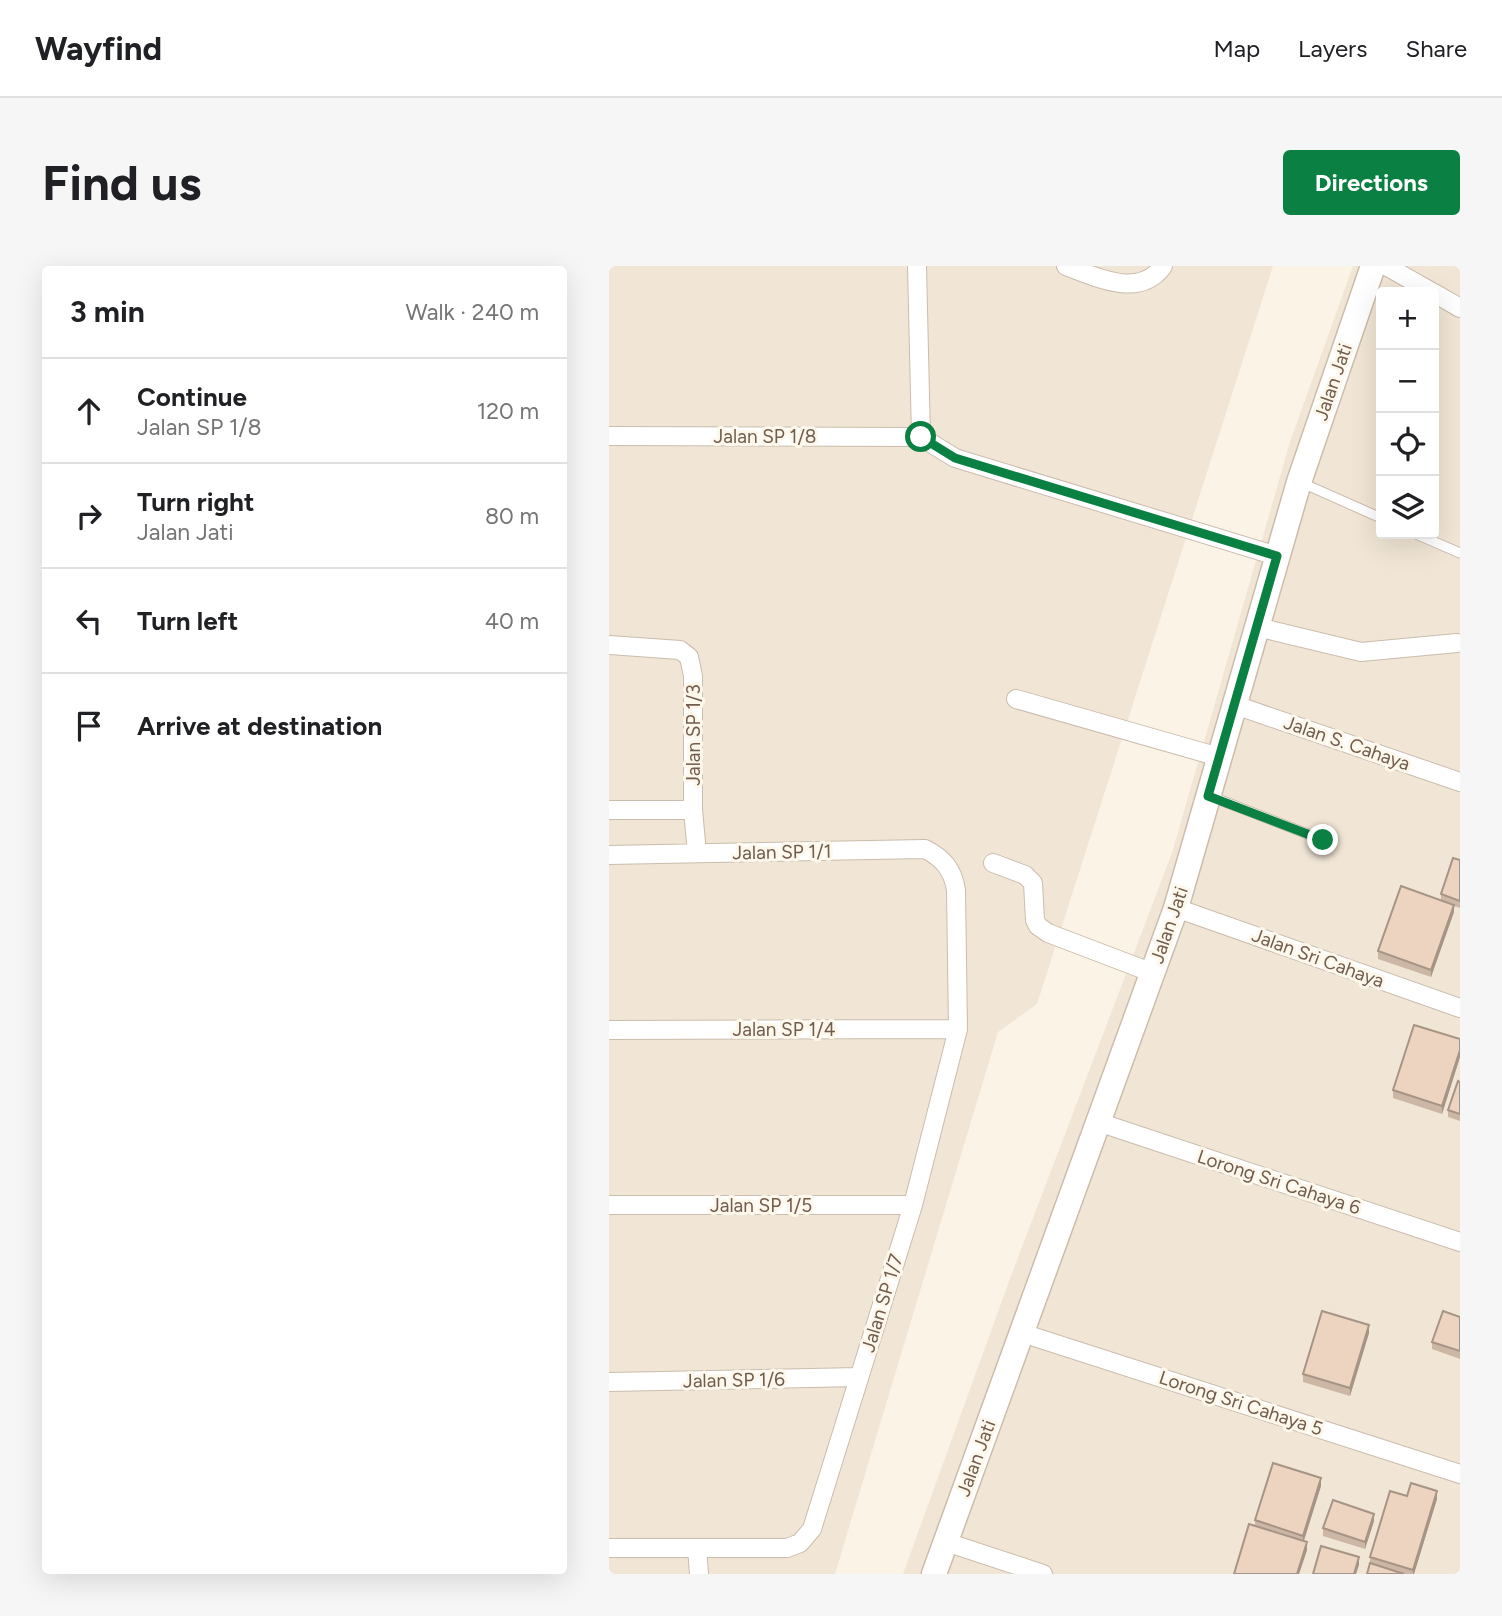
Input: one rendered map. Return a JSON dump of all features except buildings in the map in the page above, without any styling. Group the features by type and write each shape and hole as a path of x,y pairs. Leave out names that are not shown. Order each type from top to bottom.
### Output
{"street":[{"path":"918,266 921,437 955,458 1277,556"},
{"path":"1066,266 1112,282 1136,284 1156,276 1163,266"},
{"name":"Jalan Jati","path":"934,1574 1176,908 1299,481 1373,266"},
{"path":"1386,266 1423,287"},
{"path":"1439,296 1460,308"},
{"name":"Jalan SP 1/8","path":"609,436 921,437"},
{"path":"1257,627 1361,652 1458,643"},
{"name":"Jalan SP 1/3","path":"609,645 680,650 689,657 693,676 693,810 697,853"},
{"path":"1016,699 1219,757"},
{"name":"Jalan S. Cahaya","path":"1235,705 1460,782"},
{"path":"609,810 693,810"},
{"name":"Jalan SP 1/1","path":"609,855 925,849 939,856 948,868"},
{"path":"993,863 1025,875 1033,883 1035,920 1038,926 1048,933 1153,972"},
{"name":"Jalan SP 1/7","path":"609,1548 787,1548 800,1543 812,1529 913,1205 958,1029 956,890 954,878 948,868"},
{"name":"Jalan Sri Cahaya","path":"1176,908 1460,1008"},
{"name":"Jalan SP 1/4","path":"609,1030 958,1029"},
{"name":"Lorong Sri Cahaya 6","path":"1098,1122 1460,1242"},
{"name":"Jalan SP 1/5","path":"609,1205 913,1205"},
{"name":"Lorong Sri Cahaya 5","path":"1022,1332 1460,1474"},
{"name":"Jalan SP 1/6","path":"609,1382 859,1377"},
{"path":"946,1542 1042,1574"},
{"path":"697,1548 699,1574"}],"lane":[{"path":"1299,481 1376,516"},
{"path":"1428,539 1460,553"},
{"path":"1208,796 1323,840"}],"shaded area":[{"path":"609,266 1273,266 1037,1004 998,1032 835,1574 609,1574"},
{"path":"1353,266 1460,266 1460,1574 903,1574 1011,1276 1172,853 1290,442"}],"route":[{"path":"921,437 955,458 1277,556 1208,796 1323,840"}]}
